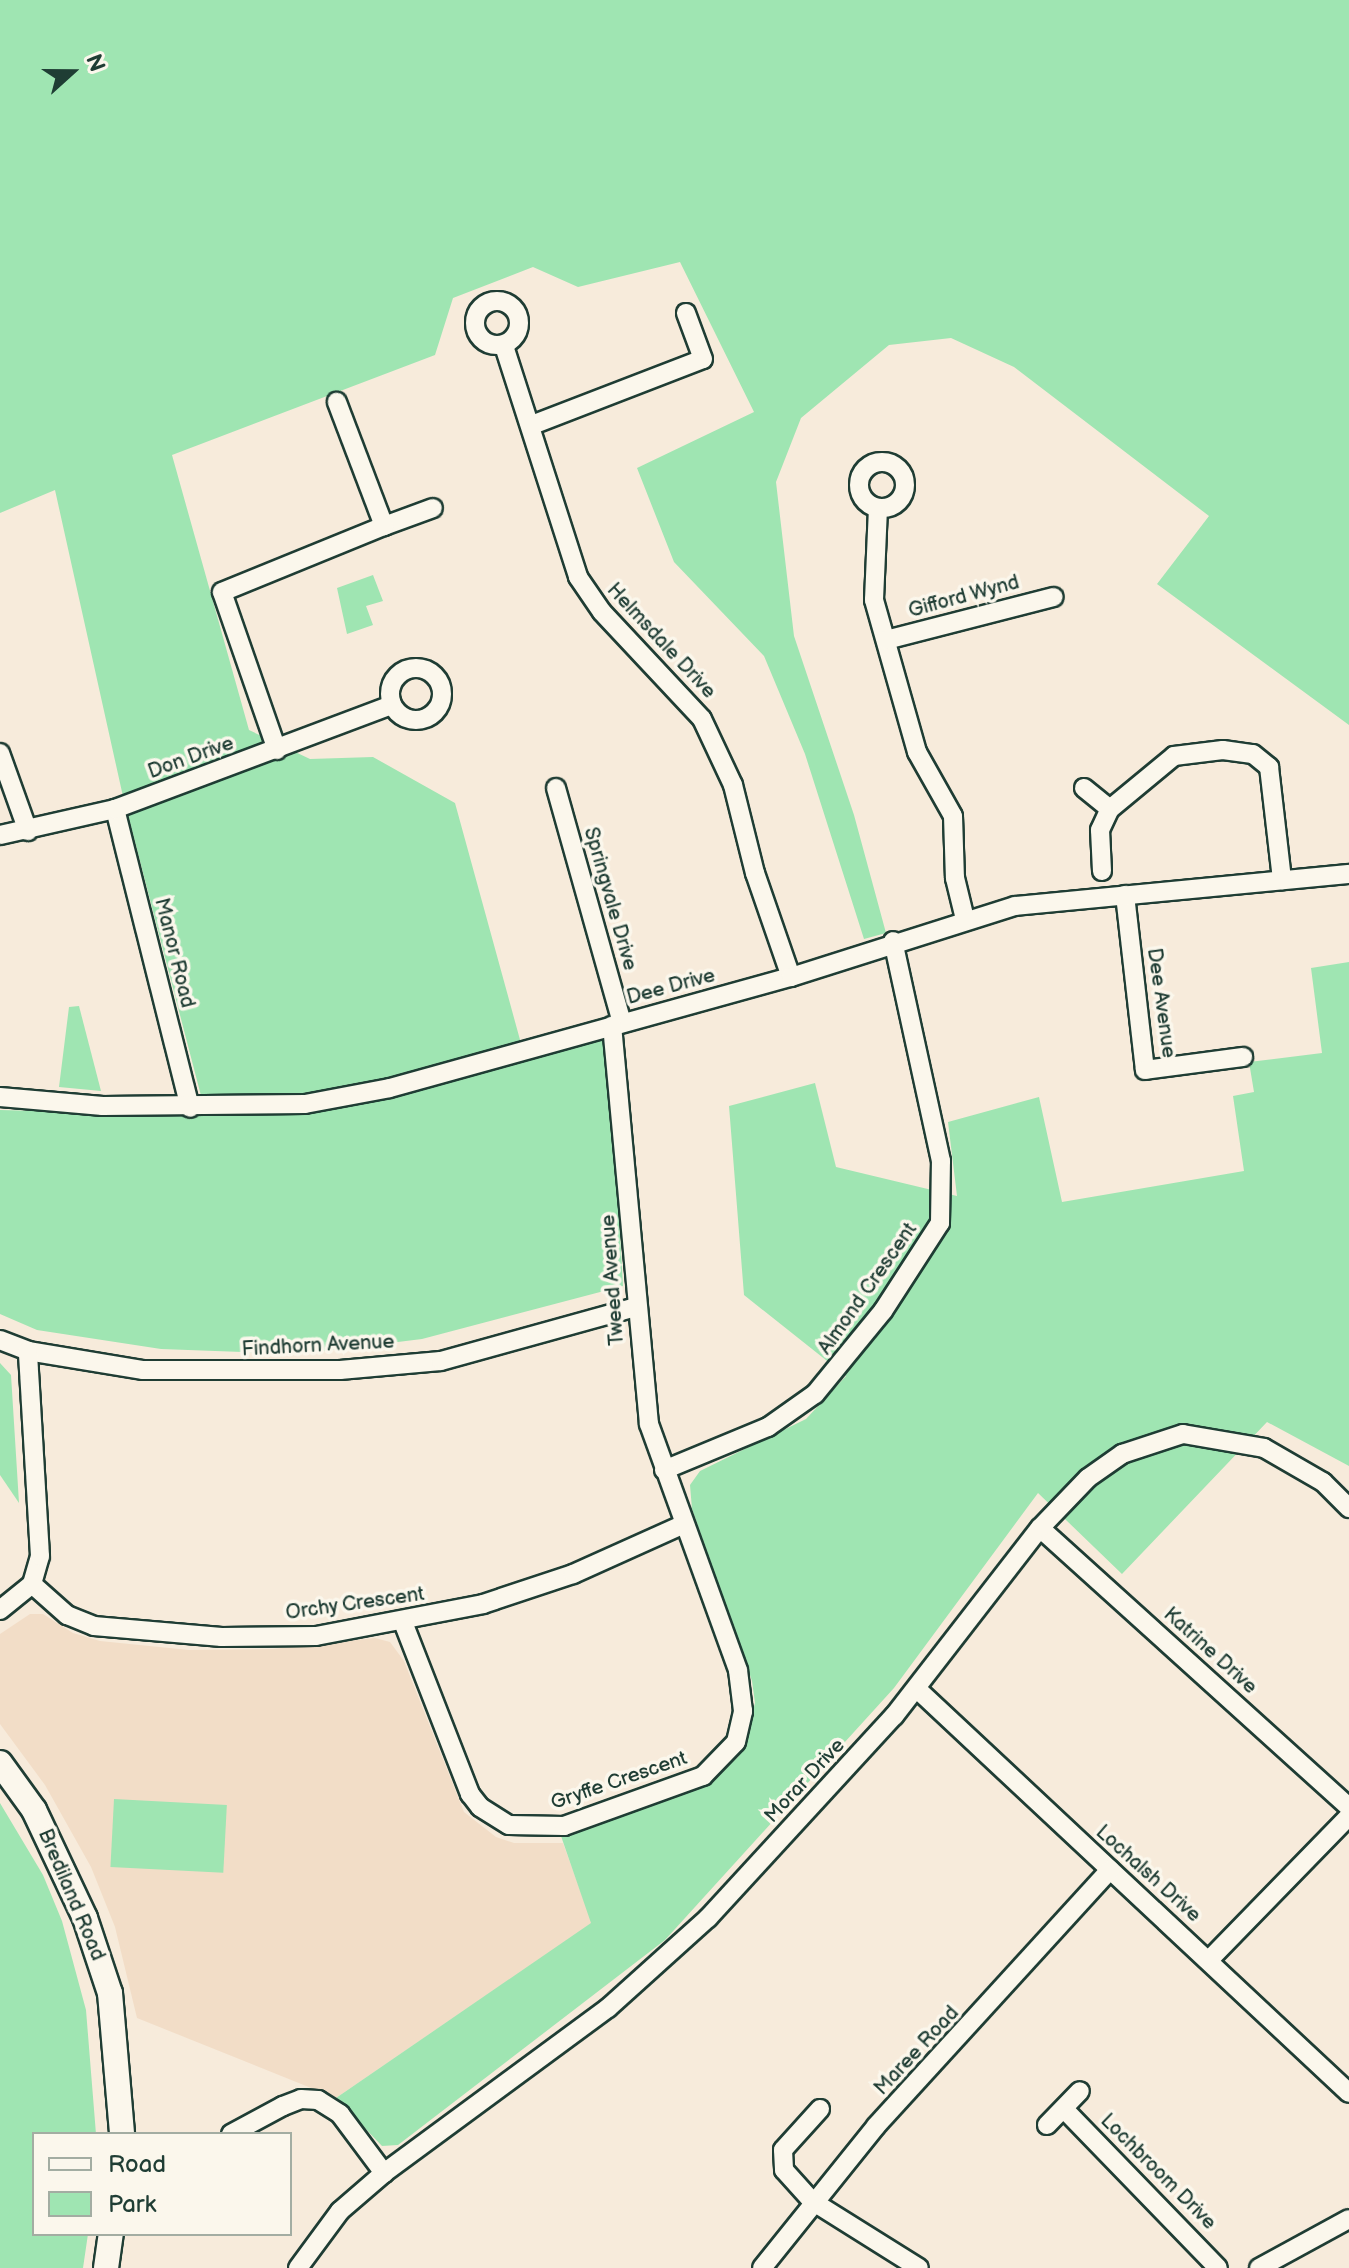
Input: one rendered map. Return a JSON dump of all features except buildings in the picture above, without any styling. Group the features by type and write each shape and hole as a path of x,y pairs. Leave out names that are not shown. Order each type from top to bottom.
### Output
{"street":[{"path":"532,425 703,359 686,313"},
{"name":"Helmsdale Drive","path":"504,346 532,425 574,565 589,597 686,697 718,749 791,977"},
{"path":"337,402 384,526"},
{"path":"277,750 222,592 433,508"},
{"name":"Gifford Wynd","path":"878,508 874,600 917,752 953,816 955,878 965,919"},
{"name":"Gifford Wynd","path":"886,640 1054,597"},
{"name":"Don Drive","path":"0,835 115,809 392,705"},
{"path":"1102,871 1100,830 1110,809 1187,751 1253,754 1269,767 1282,880"},
{"path":"0,753 28,831"},
{"name":"Springvale Drive","path":"556,788 617,1025"},
{"path":"1084,788 1110,809"},
{"name":"Manor Road","path":"115,809 190,1108"},
{"name":"Dee Drive","path":"0,1097 190,1108 305,1104 390,1088 791,977 893,941 1015,906 1349,874"},
{"name":"Dee Avenue","path":"1125,895 1145,1070 1243,1057"},
{"name":"Almond Crescent","path":"664,1470 768,1427 815,1394 883,1311 940,1223 941,1161 893,941"},
{"name":"Tweed Avenue","path":"617,1025 636,1307 649,1424 682,1525"},
{"name":"Findhorn Avenue","path":"0,1340 28,1351 194,1374 340,1370 441,1361 636,1307"},
{"path":"0,1610 32,1584 40,1556 28,1351"},
{"name":"Morar Drive","path":"299,2264 340,2211 384,2173 608,2008 708,1918 917,1689 1040,1528 1088,1478 1122,1454 1183,1434 1264,1448 1323,1482 1349,1508"},
{"name":"Orchy Crescent","path":"32,1584 67,1615 115,1629 278,1637 403,1622 483,1604 573,1574 682,1525"},
{"name":"Gryffe Crescent","path":"403,1622 463,1778 480,1807 509,1825 564,1826 703,1776 736,1742 743,1711 738,1670 682,1525"},
{"name":"Katrine Drive","path":"1040,1528 1349,1807"},
{"name":"Lochalsh Drive","path":"917,1689 1349,2093"},
{"name":"Brediland Road","path":"0,1763 34,1810 85,1918 110,1993 122,2132"},
{"path":"1209,1960 1349,1816"},
{"name":"Maree Road","path":"762,2268 812,2201 1110,1870"},
{"path":"1047,2125 1080,2091"},
{"path":"235,2132 283,2106 318,2100 340,2114 384,2173"},
{"path":"820,2109 783,2150 784,2170 812,2201 919,2268"},
{"name":"Lochbroom Drive","path":"1064,2109 1218,2268"},
{"path":"1259,2268 1349,2219"},
{"path":"106,2268 111,2236"},
{"path":"299,2264 320,2268"}],"shaded area":[{"path":"30,1614 43,1614 73,1633 100,1641 189,1650 273,1649 375,1638 390,1642 404,1661 464,1812 496,1837 514,1843 563,1843 592,1923 336,2098 137,2018 115,1927 91,1867 45,1785 0,1724 0,1634"}],"green space":[{"path":"0,0 1349,0 1349,725 1157,584 1209,516 1014,367 951,338 889,345 801,418 776,482 794,636 854,815 886,933 864,939 805,754 764,656 674,562 637,468 754,412 680,262 578,287 533,267 453,298 435,355 172,455 249,730 310,759 373,757 455,803 525,1058 609,1039 623,1286 422,1339 301,1354 161,1349 37,1330 0,1314 0,1110 206,1115 122,792 55,490 0,513"},
{"path":"373,575 383,601 366,606 373,625 347,634 337,588"},
{"path":"1349,962 1349,1466 1267,1422 1122,1574 1038,1493 894,1688 665,1940 398,2145 382,2146 336,2098 591,1923 561,1836 709,1781 738,1757 745,1744 755,1703 752,1681 692,1509 690,1485 700,1471 806,1419 846,1376 744,1295 729,1106 815,1083 836,1167 957,1196 948,1122 1039,1097 1062,1202 1244,1171 1233,1096 1254,1092 1249,1062 1322,1053 1311,968"},
{"path":"79,1006 101,1091 59,1087 69,1007"},
{"path":"0,1363 11,1375 19,1503 0,1475"},
{"path":"114,1799 227,1805 223,1873 110,1867"},
{"path":"0,1803 43,1875 62,1921 86,2010 96,2132 32,2132 32,2236 88,2236 83,2268 0,2268"}]}
